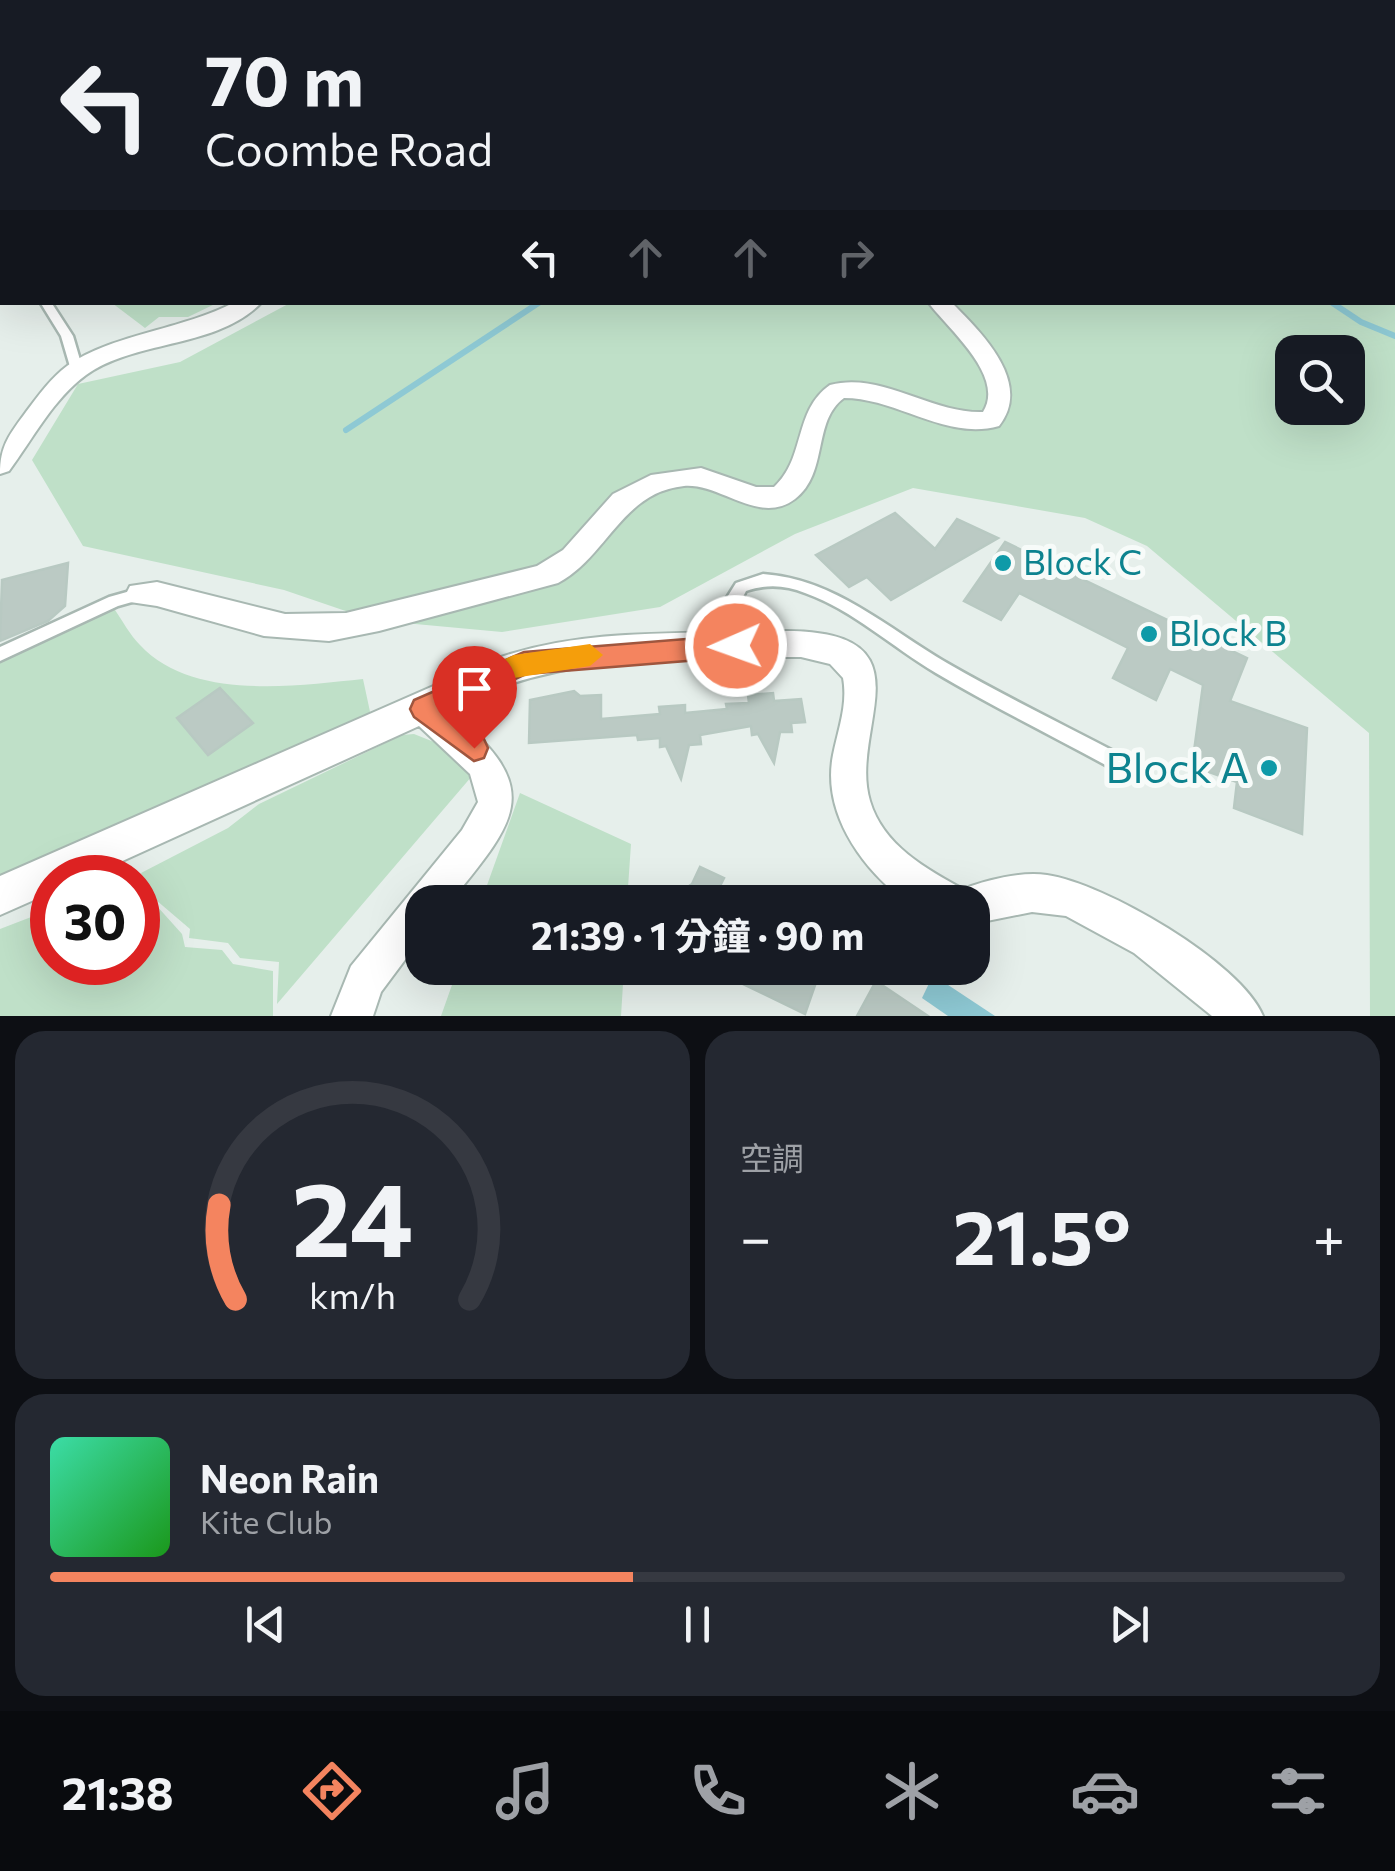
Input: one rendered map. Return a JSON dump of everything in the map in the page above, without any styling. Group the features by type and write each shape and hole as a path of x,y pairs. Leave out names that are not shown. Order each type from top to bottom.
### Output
{"street":[{"path":"0,465 54,392 77,370 107,354 209,325 246,305"},
{"path":"140,594 158,594 267,624 332,628 556,570 576,555 616,502 664,481 704,475 722,480 752,498 782,495 807,466 813,425 822,404 839,390 862,391 901,406 971,421 990,420 1001,407 1002,385 940,305"},
{"path":"0,896 524,663 736,646 814,645 842,655 853,665 864,690 849,750 848,781 857,814 890,866 912,885"},
{"path":"424,709 483,760 498,795 492,818 439,885"},
{"path":"990,901 1038,892 1073,897 1108,912 1242,1016"},
{"path":"352,1016 366,980 405,929"}],"lane":[{"path":"48,305 67,336 77,370"},
{"path":"736,646 734,599 741,587 764,579 808,590 850,607 935,664 1117,762"},
{"path":"0,654 114,601 140,594"}],"green space":[{"path":"115,305 213,305 188,317 159,317 145,328"},
{"path":"286,305 1395,305 1395,1016 1370,1016 1369,733 1147,546 1085,518 913,488 795,534 660,607 502,632 372,620 284,590 83,546 32,460 78,384 180,362"},
{"path":"113,607 140,645 162,663 187,675 245,686 363,679 372,721 68,855 30,855 30,872 0,885 0,662"},
{"path":"414,734 434,742 472,776 277,1004 279,962 240,958 228,943 189,938 190,929 160,903 160,863 228,828 259,804 402,735"},
{"path":"520,793 631,844 628,885 487,885"},
{"path":"160,910 182,934 185,947 222,950 233,964 273,971 273,1016 0,1016 0,929 30,917 30,985 160,985"},
{"path":"452,985 623,985 621,1016 441,1016"}],"water":[{"path":"928,985 948,985 995,1016 948,1016 922,998"}],"building":[{"path":"895,513 935,549 957,519 998,538 891,600 867,577 849,587 816,555"},
{"path":"1005,542 1247,658 1230,701 1307,728 1302,834 1234,808 1237,782 1192,766 1203,685 1170,669 1156,700 1113,678 1128,648 1019,593 1001,620 964,601"},
{"path":"68,563 65,606 48,621 0,641 2,580"},
{"path":"220,688 253,723 208,755 177,718"},
{"path":"574,691 580,696 601,695 601,719 660,714 659,707 685,705 685,713 727,709 726,704 749,703 748,695 773,693 774,701 801,699 805,722 791,723 792,732 780,732 774,763 758,734 752,735 751,726 700,735 701,744 689,745 681,779 666,746 660,747 660,738 638,740 637,735 529,743 530,700"},
{"path":"700,867 724,878 720,885 692,884"},
{"path":"745,985 815,985 805,1014"},
{"path":"874,985 882,985 928,1016 857,1016"}],"waterway":[{"path":"346,430 535,305"},
{"path":"1336,305 1361,322 1395,336"}],"slow traffic":[{"path":"514,667 590,655"}],"place":[{"name":"Block C","path":"1003,563"},
{"name":"Block B","path":"1149,634"},
{"name":"Block A","path":"1269,768"}],"route":[{"path":"474,748 424,709 524,663 673,648 736,646"}]}
